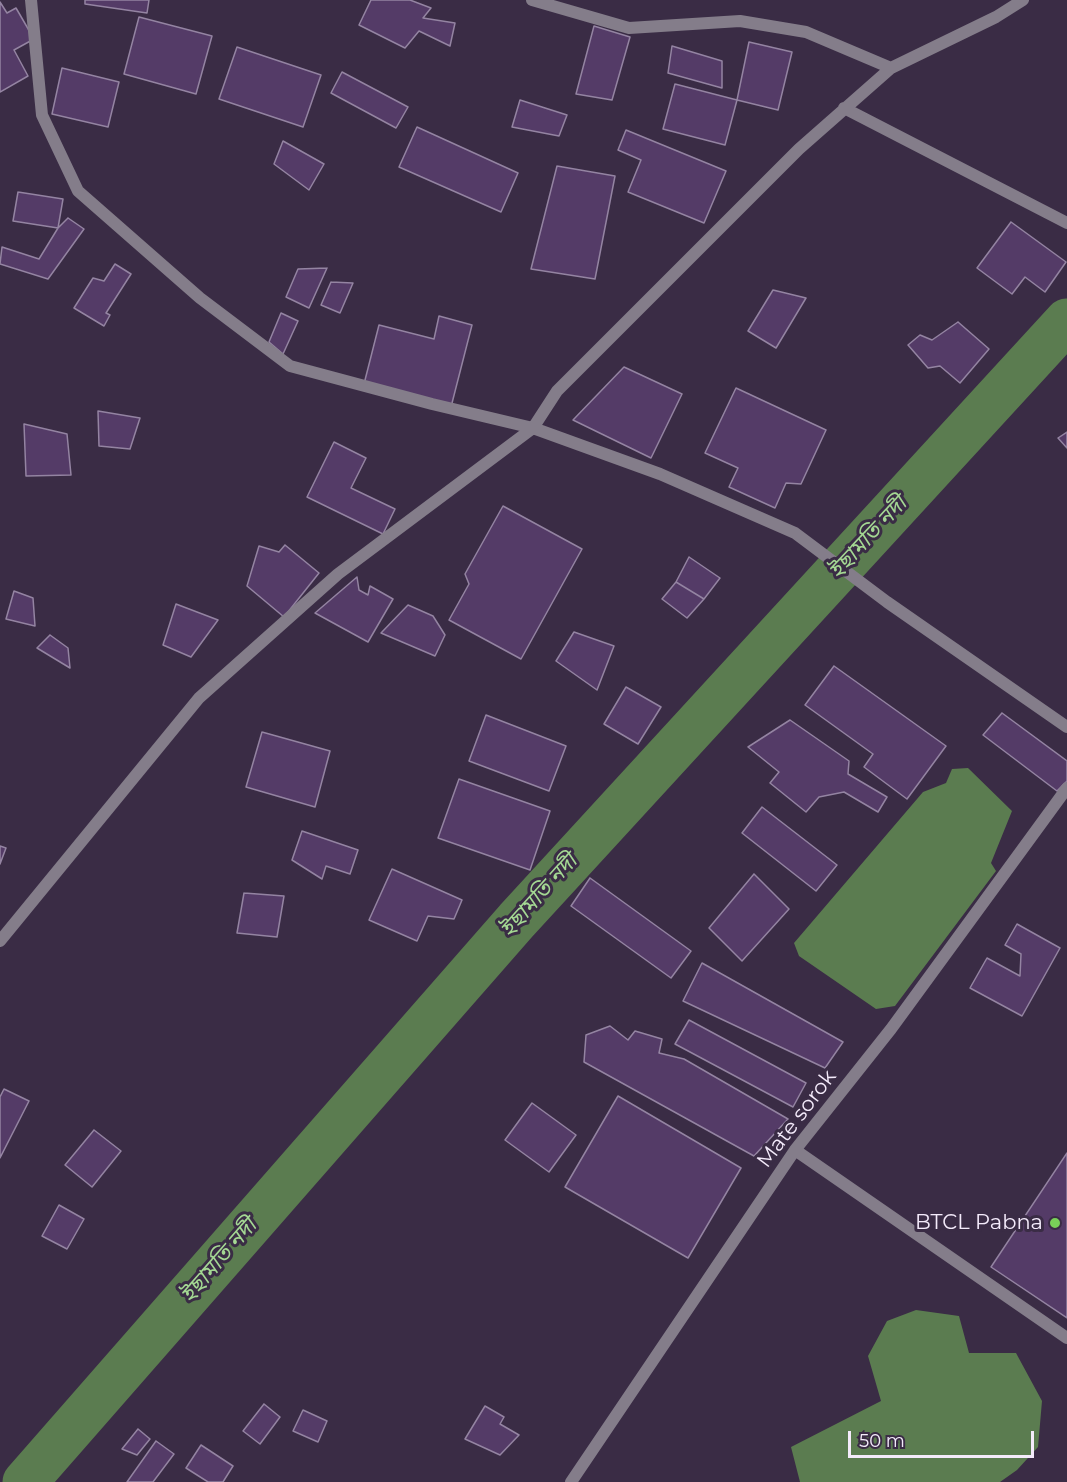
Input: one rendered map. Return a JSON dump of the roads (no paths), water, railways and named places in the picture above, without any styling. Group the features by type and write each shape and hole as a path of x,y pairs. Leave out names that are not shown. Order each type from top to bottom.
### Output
{"street":[{"path":"31,0 42,115 78,191 200,298 290,366 533,428 660,474 795,533 887,602 1067,728"},
{"path":"532,0 629,28 740,21 806,32 891,68"},
{"path":"0,941 199,698 338,574 533,428 557,391 799,149 891,68 996,17 1023,0"},
{"path":"844,108 1067,224"},
{"name":"Mate sorok","path":"571,1482 795,1150 891,1029 1067,788"},
{"path":"795,1150 1067,1338"}],"waterway":[{"name":"ইছামতি নদী","path":"25,1482 517,920 1067,321"}],"place":[{"name":"BTCL Pabna","path":"1055,1223"}]}
